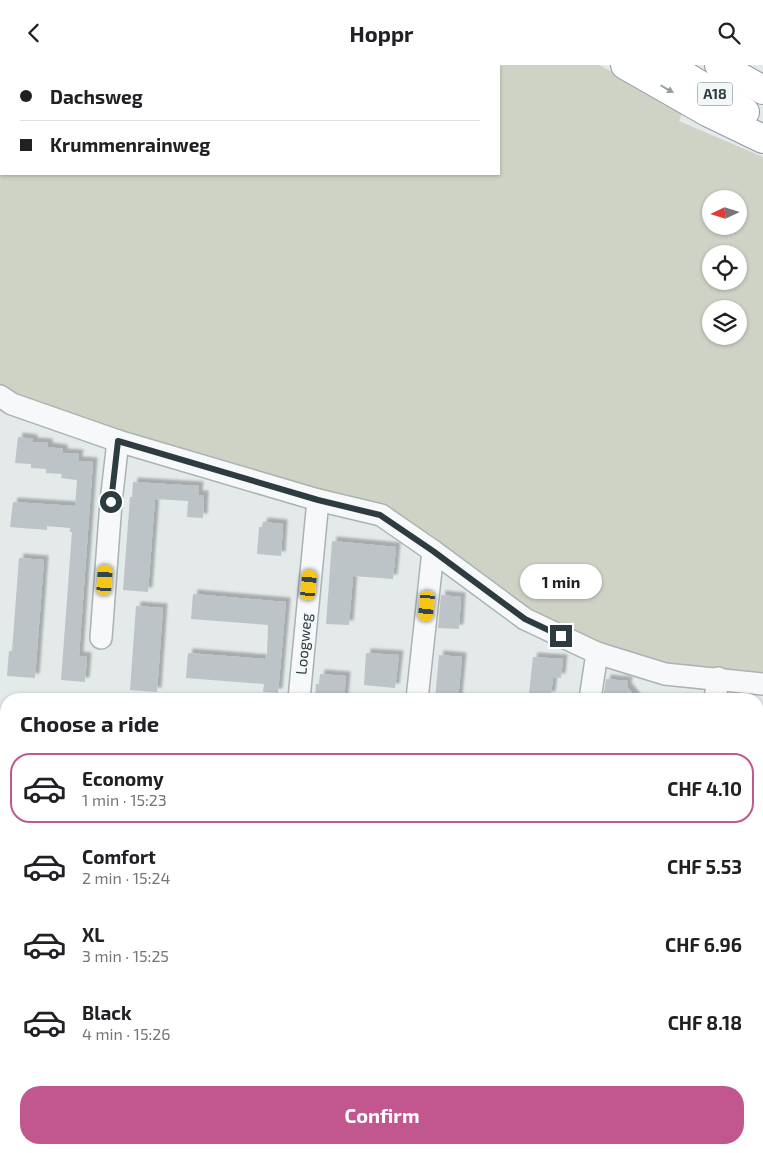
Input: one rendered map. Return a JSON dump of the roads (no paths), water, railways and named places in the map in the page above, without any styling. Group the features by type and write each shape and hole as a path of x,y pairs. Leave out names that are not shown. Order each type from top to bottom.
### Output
{"main road":[{"path":"625,65 709,113 763,139"},
{"name":"A18","path":"668,65 724,100 763,121"},
{"name":"A18","path":"719,65 763,90"}],"street":[{"path":"0,396 12,404 118,441 318,500 380,515 433,551 525,619 597,653 717,689 763,684"},
{"path":"101,638 111,502 118,441"},
{"name":"Loogweg","path":"300,693 318,500"},
{"path":"418,693 433,551"},
{"path":"591,693 597,653"}]}
